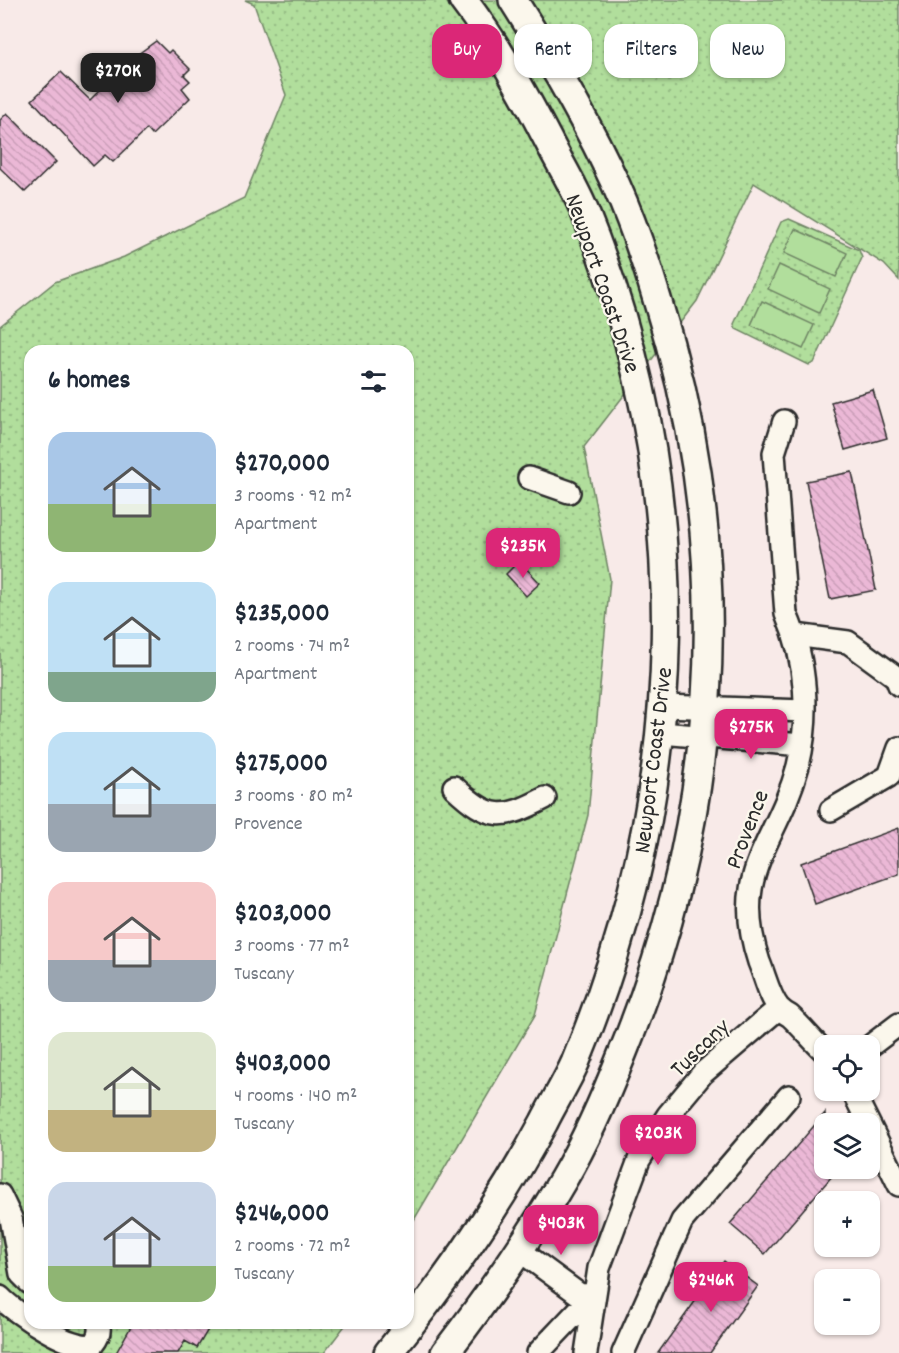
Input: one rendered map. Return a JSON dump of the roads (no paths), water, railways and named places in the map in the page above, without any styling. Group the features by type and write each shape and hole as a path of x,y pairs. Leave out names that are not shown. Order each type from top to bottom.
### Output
{"main road":[{"name":"Newport Coast Drive","path":"414,1320 453,1271 523,1161 574,1066 611,966 638,873 664,705 667,617 658,494 650,441 627,335 583,209 492,40 463,0"},
{"name":"Newport Coast Drive","path":"445,1353 493,1292 566,1176 606,1093 645,1000 672,914 696,799 707,708 710,603 702,500 683,390 655,288 617,187 562,79 513,0"},
{"name":"Newport Coast Drive","path":"388,1353 407,1329"}],"street":[{"name":"Provence","path":"783,421 774,453 786,614 795,635 804,682 806,711 802,745 785,800 754,870 748,909 754,945 779,1008 814,1041"},
{"path":"529,478 569,492"},
{"path":"795,635 848,642 896,676 899,685"},
{"path":"664,705 806,711"},
{"path":"661,733 802,745"},
{"path":"831,810 888,776 899,748"},
{"path":"454,787 473,805 504,815 515,813 545,798"},
{"name":"Tuscany","path":"586,1353 598,1268 639,1160 668,1115 703,1073 779,1008"},
{"path":"880,1038 899,1024"},
{"path":"623,1353 682,1221 789,1096"},
{"path":"880,1147 899,1185"},
{"path":"0,1195 11,1218 21,1274 24,1277"},
{"path":"519,1250 580,1295 594,1294"},
{"path":"538,1353 594,1294"},
{"path":"0,1297 24,1318"},
{"path":"37,1329 66,1347 81,1350 90,1347 98,1338 98,1329"}]}
